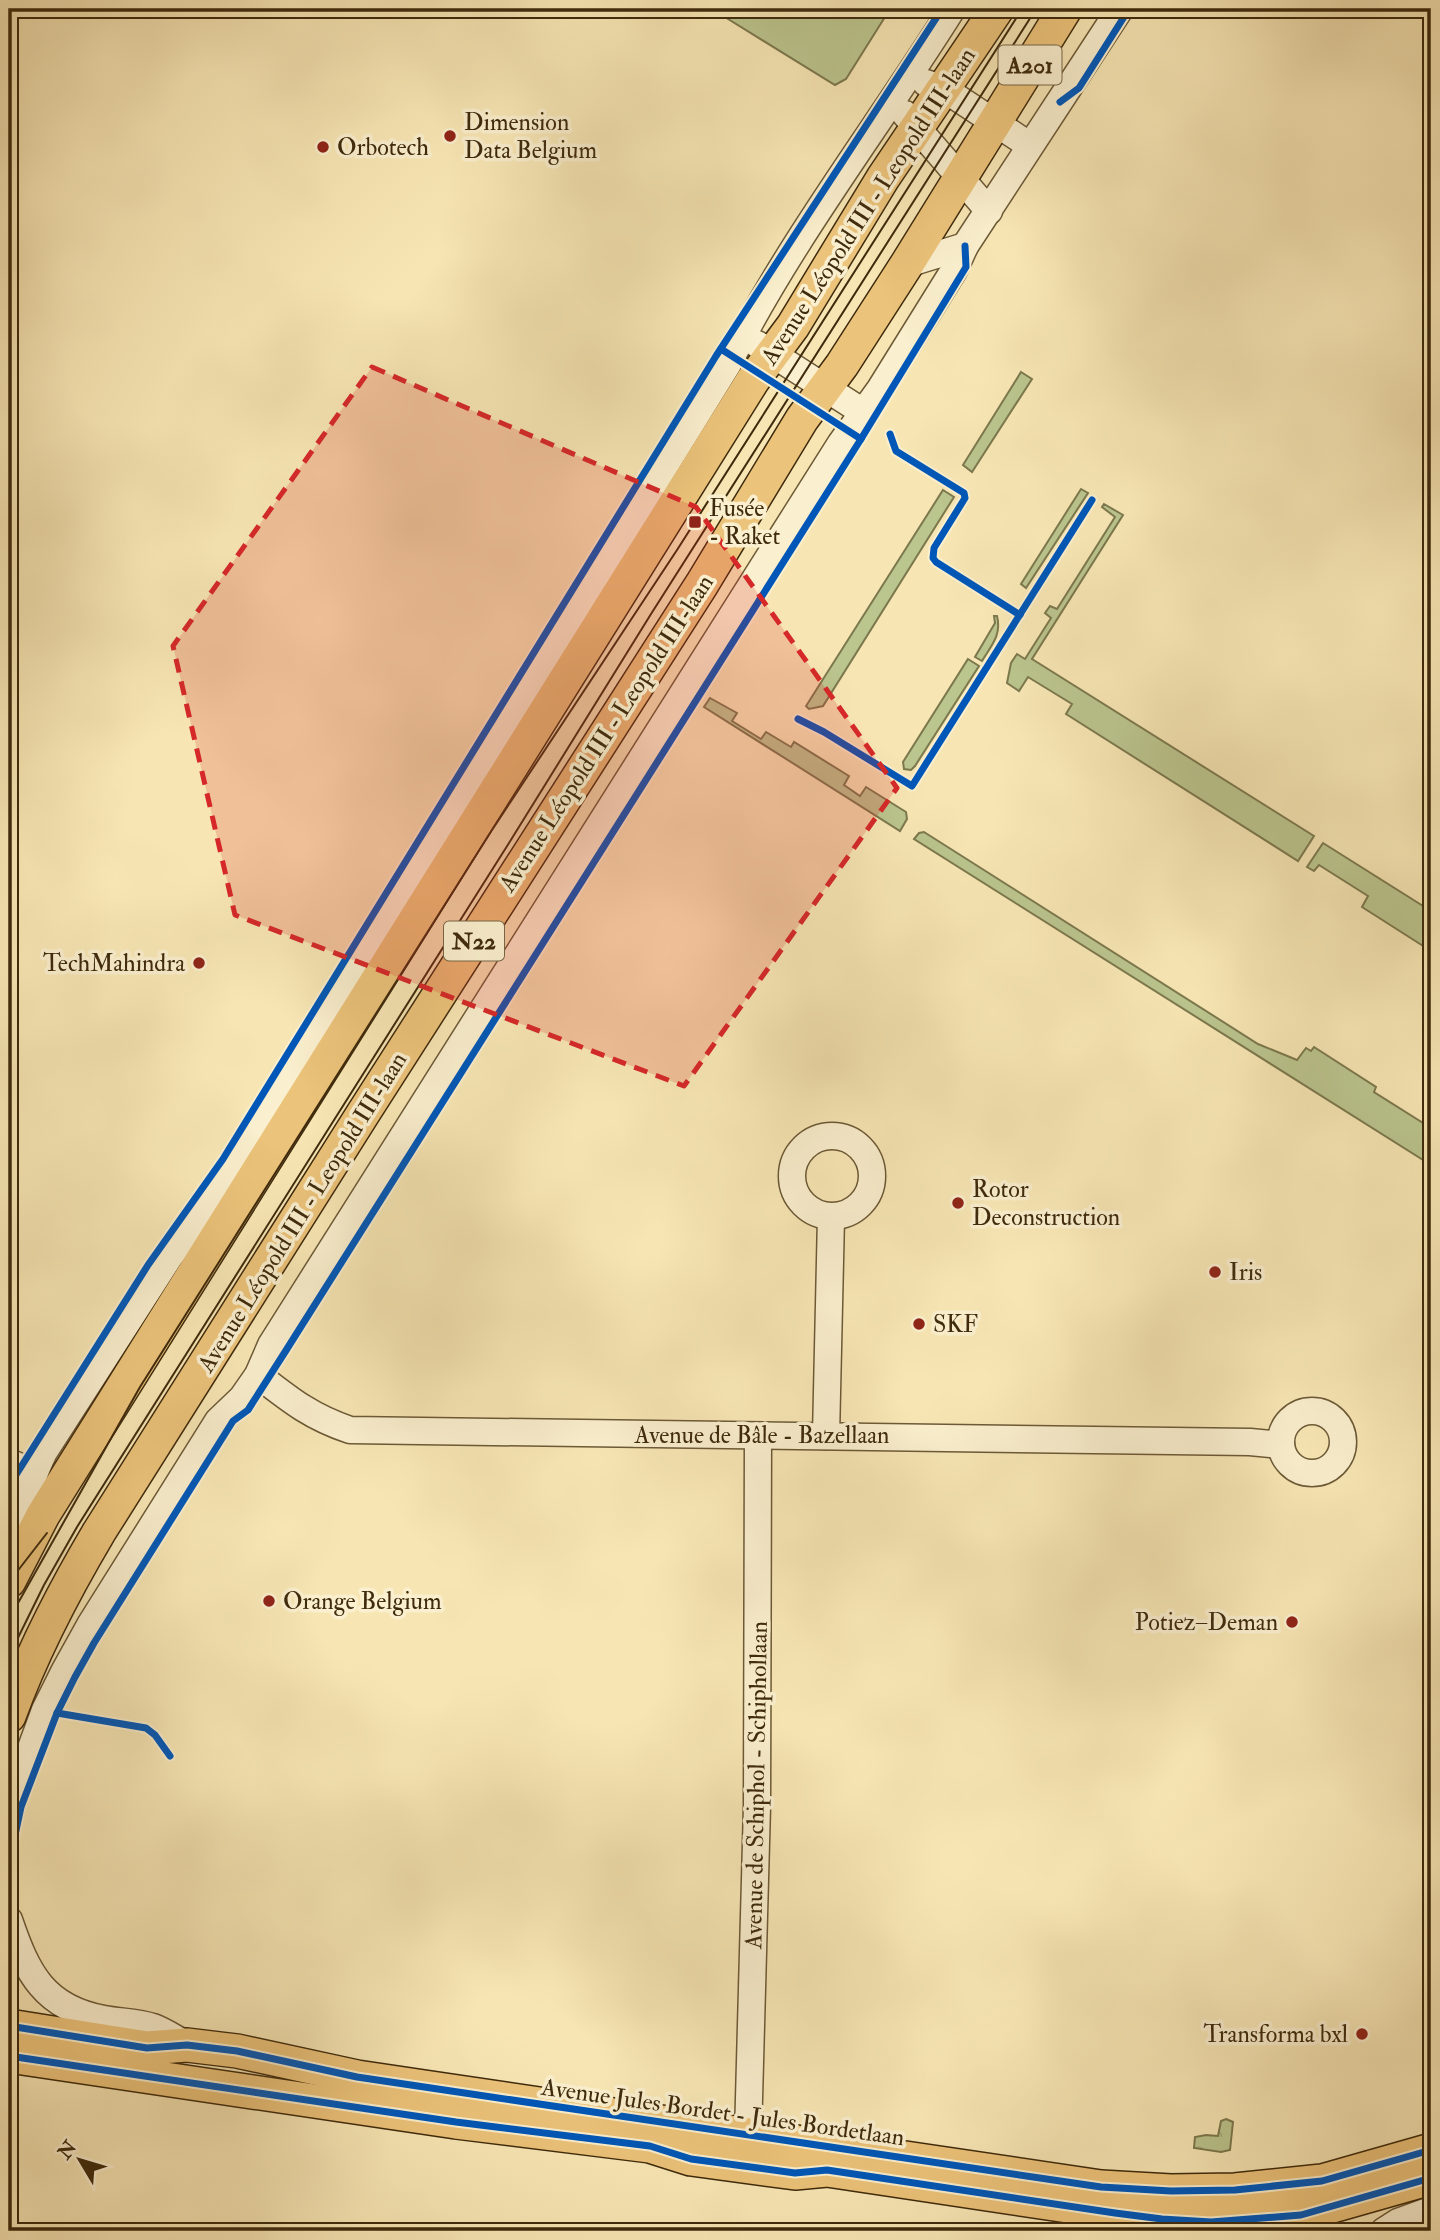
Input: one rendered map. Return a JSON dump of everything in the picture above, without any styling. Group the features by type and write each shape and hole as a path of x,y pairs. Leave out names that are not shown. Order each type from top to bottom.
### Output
{"main road":[{"name":"Avenue Léopold III - Leopold III-laan","path":"9,1580 43,1515 754,380 793,326 883,178 997,9"},
{"name":"Avenue Léopold III - Leopold III-laan","path":"9,1716 63,1594 99,1532 702,584 802,419 907,264 1065,9"},
{"name":"Avenue Jules Bordet - Jules Bordetlaan","path":"9,2026 147,2048 187,2045 237,2051 357,2077 419,2087 1101,2187 1171,2191 1235,2190 1322,2181 1431,2150"},
{"name":"Avenue Jules Bordet - Jules Bordetlaan","path":"9,2056 456,2122 650,2146 691,2159 730,2165 795,2173 827,2170 1162,2219 1261,2225 1431,2178"}],"street":[{"path":"9,1538 23,1510 34,1473 44,1452 143,1296 214,1198 760,305 952,9"},
{"path":"9,1808 45,1710 90,1625 218,1422 242,1398 258,1375 271,1346 826,467 880,389 954,270 965,246 1029,145 1060,102 1114,13"},
{"path":"908,76 944,89 1029,145"},
{"path":"892,99 989,211"},
{"path":"907,264 965,246"},
{"path":"743,335 863,412"},
{"path":"826,1436 831,1217"},
{"name":"Avenue de Bâle - Bazellaan","path":"258,1375 321,1420 350,1430 1250,1442 1281,1445"},
{"name":"Avenue de Schiphol - Schiphollaan","path":"748,2135 757,1832 758,1436"},
{"path":"9,1462 34,1473"},
{"path":"9,1920 30,1974 54,1999 82,2015 152,2026 187,2045"},
{"name":"Avenue Jules Bordet - Jules Bordetlaan","path":"606,2141 620,2137 642,2138 726,2148 737,2146 748,2135 773,2155 817,2164 827,2170"},
{"path":"1261,2225 1271,2186"},
{"path":"1384,2231 1398,2222 1431,2210"}],"highlighted area":[{"path":"372,367 696,507 897,788 684,1086 235,915 173,646"}],"green space":[{"path":"733,9 890,9 846,79 835,85 728,19"},
{"path":"1021,372 1032,379 972,472 963,465"},
{"path":"1081,489 1088,493 1026,588 1021,584"},
{"path":"943,490 954,497 823,706 809,709 806,706"},
{"path":"1104,504 1123,515 1032,659 1314,836 1298,861 1066,714 1072,704 1028,677 1019,691 1007,683 1011,663 1017,654 1025,659 1051,618 1045,613 1050,606 1057,609 1115,517 1102,507"},
{"path":"994,616 997,616 997,635 982,661 975,657 995,623"},
{"path":"968,659 979,666 915,766 911,770 904,769 903,762"},
{"path":"710,698 737,713 732,721 761,739 766,732 791,747 794,742 849,776 844,785 860,796 866,787 906,812 907,819 900,831 704,707"},
{"path":"924,832 1258,1044 1297,1060 1306,1048 1311,1051 1314,1047 1376,1087 1374,1092 1431,1128 1431,1165 914,839"},
{"path":"1323,843 1431,911 1431,951 1362,907 1368,896 1319,865 1314,871 1307,867"},
{"path":"1226,2119 1233,2122 1230,2150 1221,2152 1194,2148 1195,2137 1218,2136 1221,2121"}],"tram line":[{"path":"9,1619 140,1387 492,830 677,550 1022,9"},
{"path":"9,1656 44,1585 77,1527 651,614 1036,9"},
{"path":"9,1582 47,1533"}],"cycle path":[{"path":"9,1486 148,1265 223,1159 716,356 942,9"},
{"path":"1060,102 1079,88 1129,9"},
{"path":"9,1863 21,1807 57,1713 94,1643 233,1421 248,1410 285,1352 861,439 966,267 965,246"},
{"path":"721,349 861,439"},
{"path":"890,434 896,451 964,493 965,498 934,548 933,558 1020,615"},
{"path":"798,719 912,786 1092,500"},
{"path":"57,1713 146,1728 155,1735 170,1756"},
{"path":"9,2026 147,2048 187,2045 237,2051 357,2077 1101,2187 1171,2191 1235,2190 1322,2181 1431,2150"},
{"path":"9,2056 456,2122 650,2146 691,2159 795,2173 827,2170 1162,2219 1211,2222 1301,2215 1431,2178"}],"place":[{"name":"Dimension Data Belgium","path":"450,136"},
{"name":"Orbotech","path":"323,147"},
{"name":"Fusée - Raket","path":"695,522"},
{"name":"TechMahindra","path":"199,963"},
{"name":"Rotor Deconstruction","path":"958,1203"},
{"name":"Iris","path":"1215,1272"},
{"name":"SKF","path":"919,1324"},
{"name":"Orange Belgium","path":"269,1601"},
{"name":"Potiez–Deman","path":"1292,1622"},
{"name":"Transforma bxl","path":"1362,2034"}]}
